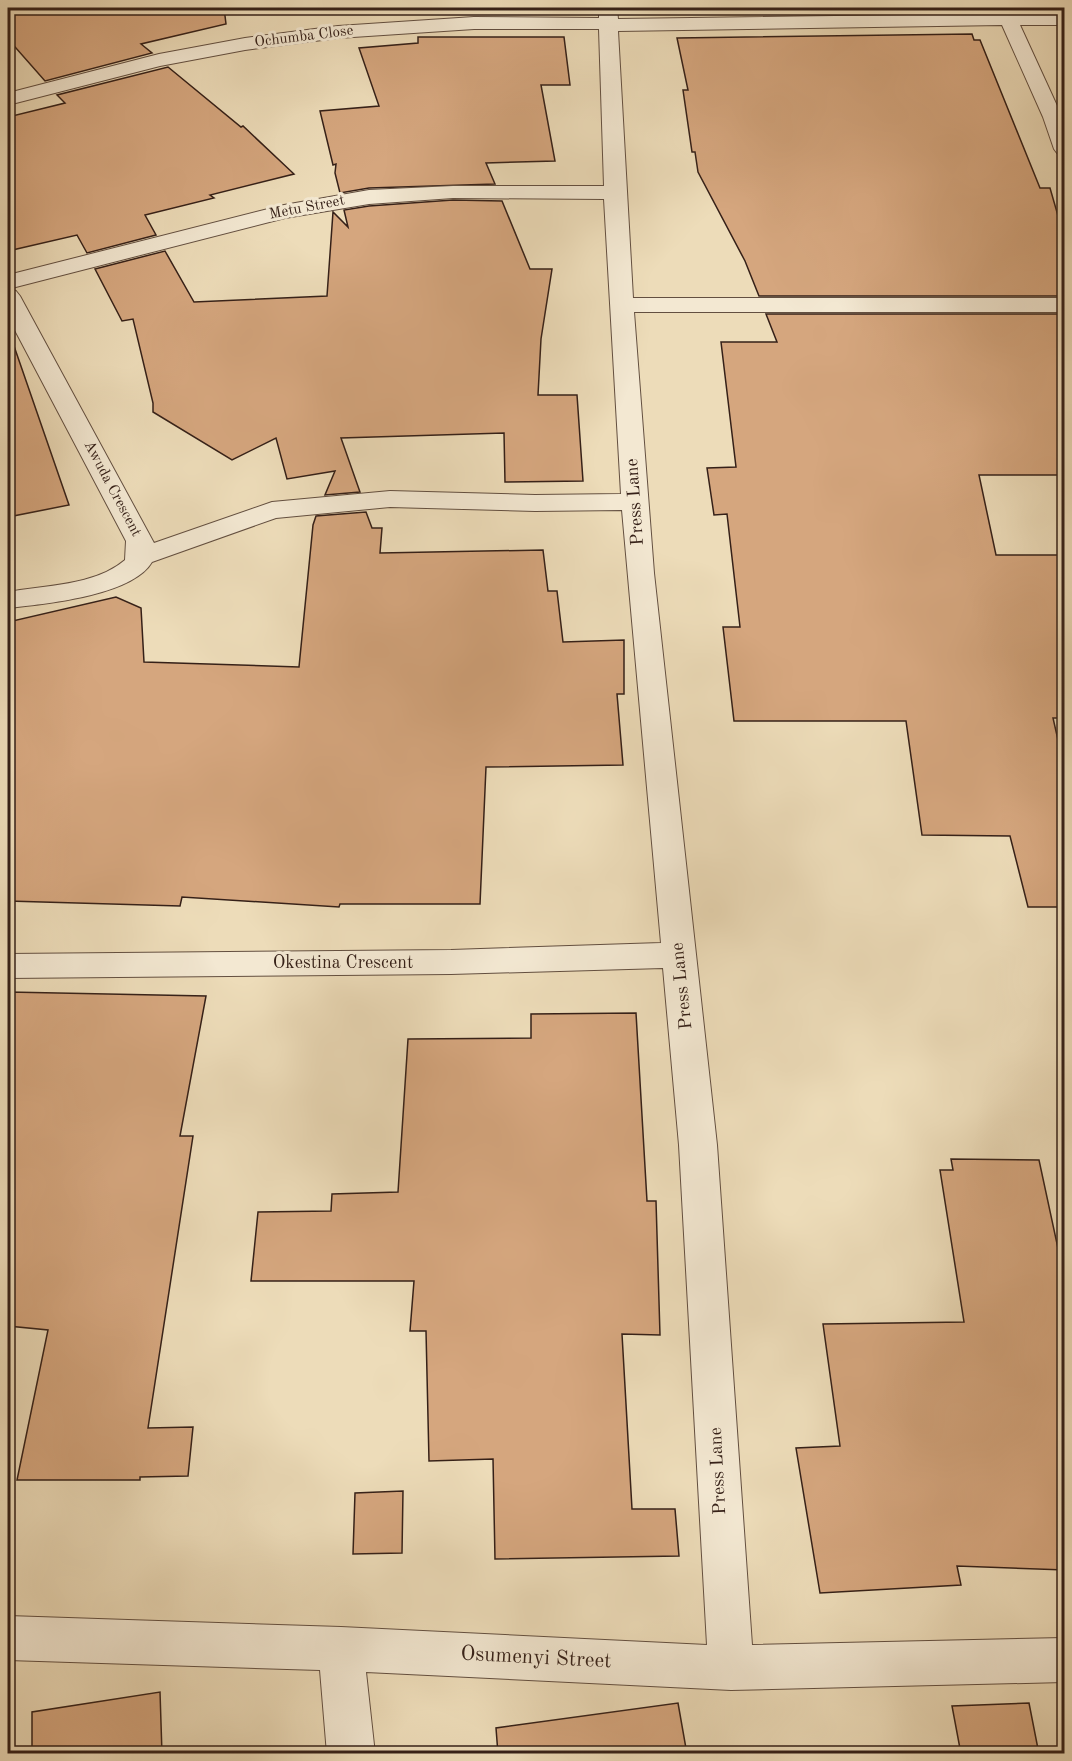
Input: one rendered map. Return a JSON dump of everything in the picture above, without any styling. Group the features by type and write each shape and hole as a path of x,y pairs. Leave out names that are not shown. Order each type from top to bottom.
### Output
{"street":[{"name":"Ochumba Close","path":"8,99 159,60 245,44 338,32 474,22 595,23 608,16 1065,19"},
{"name":"Press Lane","path":"608,16 615,193 640,573 698,1145 731,1668"},
{"path":"1008,19 1053,117 1065,149"},
{"name":"Metu Street","path":"8,282 284,212 369,197 453,192 615,193"},
{"name":"Awuda Crescent","path":"8,296 140,541 140,557 135,567 111,582 8,600"},
{"path":"622,305 1065,305"},
{"path":"140,557 272,510 390,499 635,502"},
{"name":"Okestina Crescent","path":"8,966 451,962 679,955"},
{"name":"Osumenyi Street","path":"8,1638 341,1649 731,1668 1065,1660"},
{"path":"341,1649 351,1754"}],"building":[{"path":"8,8 224,8 226,24 141,44 152,53 45,81 8,39"},
{"path":"972,34 974,40 980,40 1040,188 1050,188 1065,240 1065,296 759,296 745,261 698,172 695,152 692,152 683,90 688,90 677,38"},
{"path":"418,37 564,37 570,85 541,85 555,161 486,163 495,184 369,188 340,193 335,173 336,164 333,165 320,111 379,106 359,48 418,43"},
{"path":"168,67 241,127 243,126 294,174 210,195 214,198 145,215 156,235 87,253 77,235 8,251 8,117 65,103 57,95"},
{"path":"453,200 502,201 530,269 552,269 541,339 538,395 577,395 583,481 505,482 504,433 341,438 360,492 325,495 335,471 287,479 276,438 232,460 153,412 153,403 133,319 122,321 95,269 165,251 194,302 327,296 333,212 348,227 344,210"},
{"path":"766,314 1065,314 1065,475 979,475 996,555 1065,555 1065,718 1053,718 1065,771 1065,907 1028,907 1010,836 922,835 906,721 734,721 723,627 740,627 727,514 714,515 707,468 736,467 721,342 777,342"},
{"path":"14,346 69,505 8,517 8,347"},
{"path":"366,512 372,528 382,528 380,553 543,550 548,591 557,591 563,642 624,640 624,694 617,694 623,765 486,767 480,904 340,904 339,907 182,897 180,906 8,901 8,622 116,597 141,608 144,662 299,667 313,525 316,516"},
{"path":"8,992 206,996 180,1136 193,1136 148,1428 193,1427 188,1476 140,1477 140,1480 17,1480 48,1330 8,1326"},
{"path":"636,1013 647,1201 656,1201 660,1335 622,1334 632,1509 675,1509 679,1556 495,1559 493,1459 429,1461 426,1331 410,1331 414,1281 251,1281 258,1212 331,1211 332,1194 398,1192 408,1039 531,1038 531,1014"},
{"path":"951,1159 1039,1160 1065,1281 1065,1570 957,1566 961,1585 820,1593 796,1448 840,1446 823,1324 964,1322 940,1170 953,1170"},
{"path":"403,1491 402,1553 353,1554 355,1493"},
{"path":"160,1692 162,1754 32,1754 32,1712"},
{"path":"678,1703 687,1754 498,1754 496,1728"},
{"path":"1029,1703 1039,1754 961,1754 952,1706"}]}
